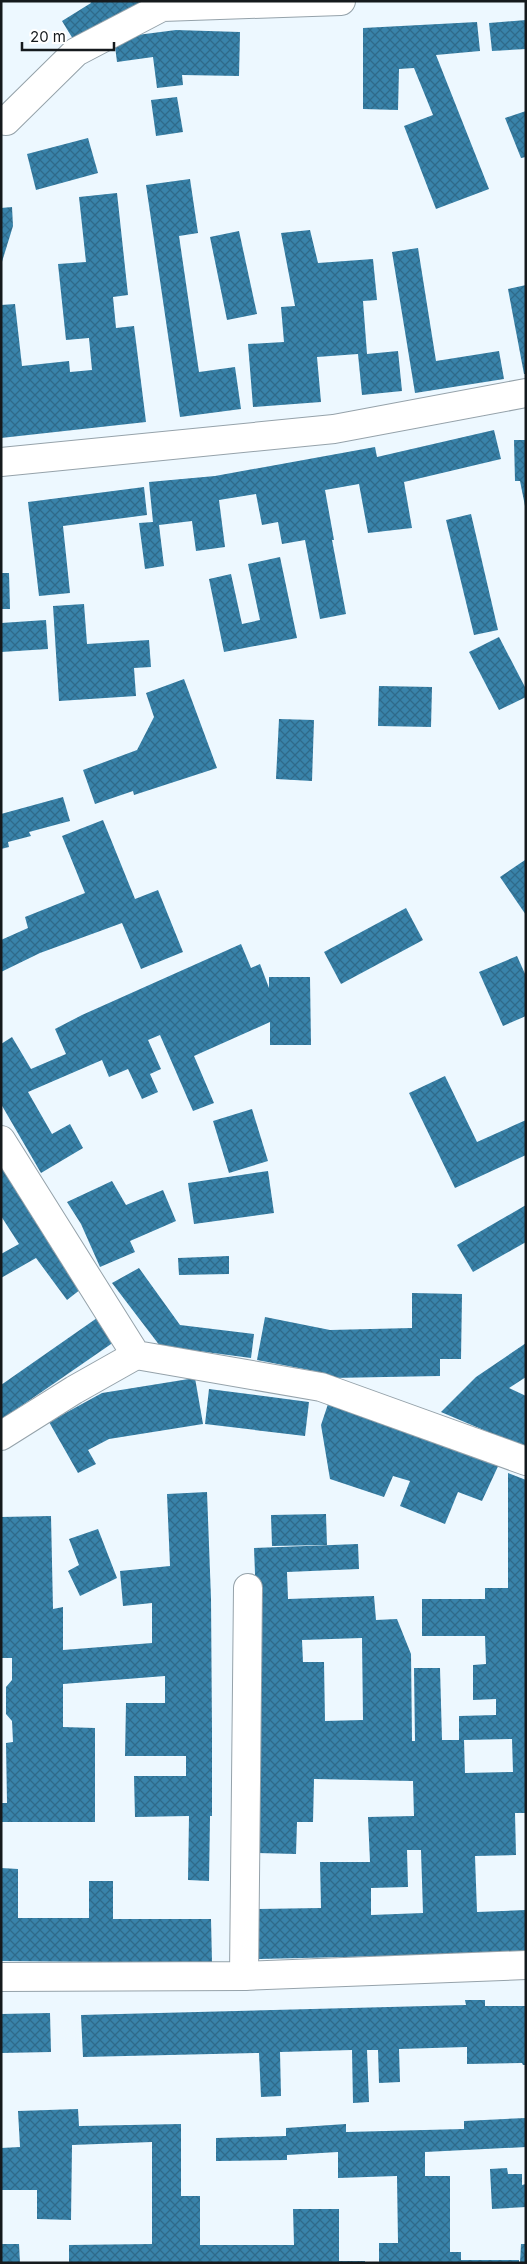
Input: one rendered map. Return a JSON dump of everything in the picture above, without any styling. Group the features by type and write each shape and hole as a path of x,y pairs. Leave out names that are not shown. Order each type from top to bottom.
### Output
{"street":[{"path":"6,122 76,52 162,7 341,1"},
{"path":"1,462 334,430 526,394"},
{"path":"1,1140 136,1355"},
{"path":"1,1436 74,1390 136,1355 321,1387 526,1461"},
{"path":"244,1976 248,1588"},
{"path":"1,1977 244,1976 526,1965"}],"building":[{"path":"90,1 147,1 76,44 62,21 91,3"},
{"path":"526,20 526,49 492,51 489,23"},
{"path":"477,22 480,51 436,55 489,189 436,209 404,126 433,115 414,68 399,69 398,110 363,109 363,28"},
{"path":"176,30 240,32 239,76 182,75 183,85 157,88 153,57 117,62 114,38"},
{"path":"177,97 183,132 156,136 151,100"},
{"path":"526,111 526,157 521,158 505,118"},
{"path":"88,138 98,173 36,190 27,154"},
{"path":"190,179 198,233 179,236 199,372 235,367 241,409 180,417 146,185"},
{"path":"117,193 128,295 113,297 116,328 134,326 146,422 1,438 1,305 15,304 22,366 69,361 70,372 92,370 89,338 66,340 58,264 86,262 79,197"},
{"path":"12,207 13,226 1,265 1,208"},
{"path":"310,230 318,263 373,259 377,300 363,301 367,354 398,351 402,391 362,395 358,354 317,357 321,402 253,407 248,344 284,342 281,307 295,306 281,233"},
{"path":"239,231 257,314 227,320 210,237"},
{"path":"418,248 436,361 499,351 504,379 415,393 392,252"},
{"path":"526,285 526,374 524,374 508,289"},
{"path":"494,430 501,459 404,482 412,528 368,533 359,484 325,490 346,614 320,619 305,540 282,544 278,522 262,525 256,494 219,500 225,547 196,551 192,521 159,525 164,566 145,569 139,523 153,522 149,482 215,476 375,447 377,457"},
{"path":"514,440 526,440 526,511 520,481 515,481"},
{"path":"144,487 147,515 63,526 70,593 39,596 28,502"},
{"path":"471,514 498,630 474,635 446,520"},
{"path":"280,557 297,638 224,652 209,579 231,574 242,624 260,620 248,564"},
{"path":"1,573 9,573 10,609 1,609"},
{"path":"84,604 87,644 149,640 151,667 134,668 136,696 59,701 53,606"},
{"path":"46,620 48,649 1,652 1,623"},
{"path":"499,637 526,689 526,697 499,710 469,652"},
{"path":"184,679 217,768 134,795 133,791 95,804 83,770 137,750 154,717 146,693"},
{"path":"379,686 432,687 431,727 378,726"},
{"path":"279,719 314,720 312,781 276,779"},
{"path":"63,797 70,821 29,832 31,836 8,842 9,847 1,849 1,814"},
{"path":"103,820 135,899 158,890 183,952 141,969 122,923 40,953 1,972 1,940 28,928 25,917 85,893 62,836"},
{"path":"526,861 526,915 500,877"},
{"path":"406,908 423,940 341,984 324,952"},
{"path":"241,944 251,968 260,964 269,988 269,977 310,977 311,1045 270,1045 270,1022 194,1056 214,1103 193,1111 160,1035 148,1040 161,1069 150,1074 158,1092 142,1099 128,1069 109,1077 102,1060 28,1092 52,1134 70,1124 83,1148 41,1173 1,1104 1,1044 12,1037 31,1069 66,1054 55,1029 82,1015"},
{"path":"517,956 526,976 526,1016 503,1026 479,972"},
{"path":"445,1076 477,1142 526,1120 526,1155 455,1188 409,1093"},
{"path":"252,1109 268,1161 229,1173 213,1121"},
{"path":"1,1158 57,1247 52,1249 81,1289 67,1300 36,1258 1,1278 1,1254 19,1244 1,1216"},
{"path":"268,1171 274,1213 194,1224 188,1183"},
{"path":"112,1181 126,1205 163,1190 176,1221 130,1241 135,1252 100,1267 81,1224 67,1202"},
{"path":"526,1205 526,1242 473,1272 457,1245"},
{"path":"229,1256 229,1274 179,1275 178,1258"},
{"path":"139,1268 180,1325 254,1334 251,1358 160,1346 112,1283"},
{"path":"412,1293 462,1294 461,1359 440,1359 440,1376 331,1378 314,1371 257,1360 265,1317 330,1330 412,1328"},
{"path":"97,1318 114,1342 1,1420 1,1385"},
{"path":"526,1343 526,1377 509,1388 526,1396 526,1448 441,1412 476,1377"},
{"path":"195,1378 203,1424 109,1439 88,1450 96,1464 78,1473 49,1422 102,1393"},
{"path":"209,1389 309,1402 305,1436 205,1424"},
{"path":"328,1404 500,1462 482,1501 458,1492 445,1524 400,1506 410,1481 393,1476 384,1497 330,1479 321,1425"},
{"path":"508,1473 526,1480 526,1813 515,1813 516,1855 475,1856 477,1912 526,1910 526,1953 259,1959 258,1909 321,1908 320,1862 370,1862 368,1817 414,1816 413,1781 314,1779 313,1822 297,1822 296,1854 257,1853 257,1624 254,1548 358,1544 359,1569 287,1572 288,1599 374,1596 376,1620 397,1619 411,1654 412,1741 415,1741 414,1668 440,1668 442,1740 459,1740 459,1716 496,1715 496,1699 473,1700 473,1665 486,1664 485,1636 422,1636 422,1599 485,1599 485,1588 508,1588","holes":["362,1638 363,1720 325,1721 324,1662 303,1662 302,1640","512,1739 513,1772 465,1773 464,1740","407,1850 421,1850 423,1913 371,1915 371,1888 408,1887"]},
{"path":"207,1492 211,1598 212,1733 212,1816 210,1816 209,1881 188,1880 189,1816 135,1817 134,1776 186,1776 186,1756 125,1756 126,1703 165,1703 165,1676 63,1684 63,1727 95,1728 95,1822 1,1822 1,1803 7,1803 6,1743 13,1742 12,1721 6,1714 6,1687 12,1680 12,1658 1,1658 1,1517 51,1516 53,1609 63,1607 63,1650 152,1643 152,1603 123,1606 120,1571 170,1566 167,1494"},
{"path":"326,1514 327,1545 272,1546 271,1515"},
{"path":"98,1529 117,1578 80,1596 68,1571 79,1565 69,1539"},
{"path":"1,1868 18,1869 18,1918 89,1918 89,1881 113,1881 113,1919 211,1919 212,1963 1,1961"},
{"path":"465,2000 485,2000 485,2006 526,2006 526,2065 522,2063 467,2064 467,2047 399,2049 400,2082 379,2083 378,2050 367,2050 369,2102 353,2103 352,2050 280,2052 281,2096 261,2097 259,2053 83,2057 81,2015 466,2005"},
{"path":"50,2013 51,2052 1,2053 1,2014"},
{"path":"78,2109 79,2126 181,2124 181,2196 200,2196 200,2245 294,2245 293,2209 339,2209 339,2261 365,2261 365,2263 69,2263 69,2245 152,2244 152,2142 72,2145 71,2220 37,2219 37,2190 1,2190 1,2148 20,2147 18,2111"},
{"path":"526,2118 526,2147 425,2152 425,2176 450,2176 450,2252 461,2252 461,2260 519,2260 519,2263 379,2263 379,2243 398,2243 397,2176 338,2178 338,2152 287,2155 287,2160 216,2161 216,2138 286,2136 286,2128 346,2124 346,2132 464,2129 464,2121"},
{"path":"507,2168 508,2174 522,2174 522,2185 526,2184 526,2207 492,2209 490,2169"},
{"path":"1,2244 19,2244 20,2263 1,2263"},
{"path":"521,2244 526,2244 526,2263 520,2263"}]}
